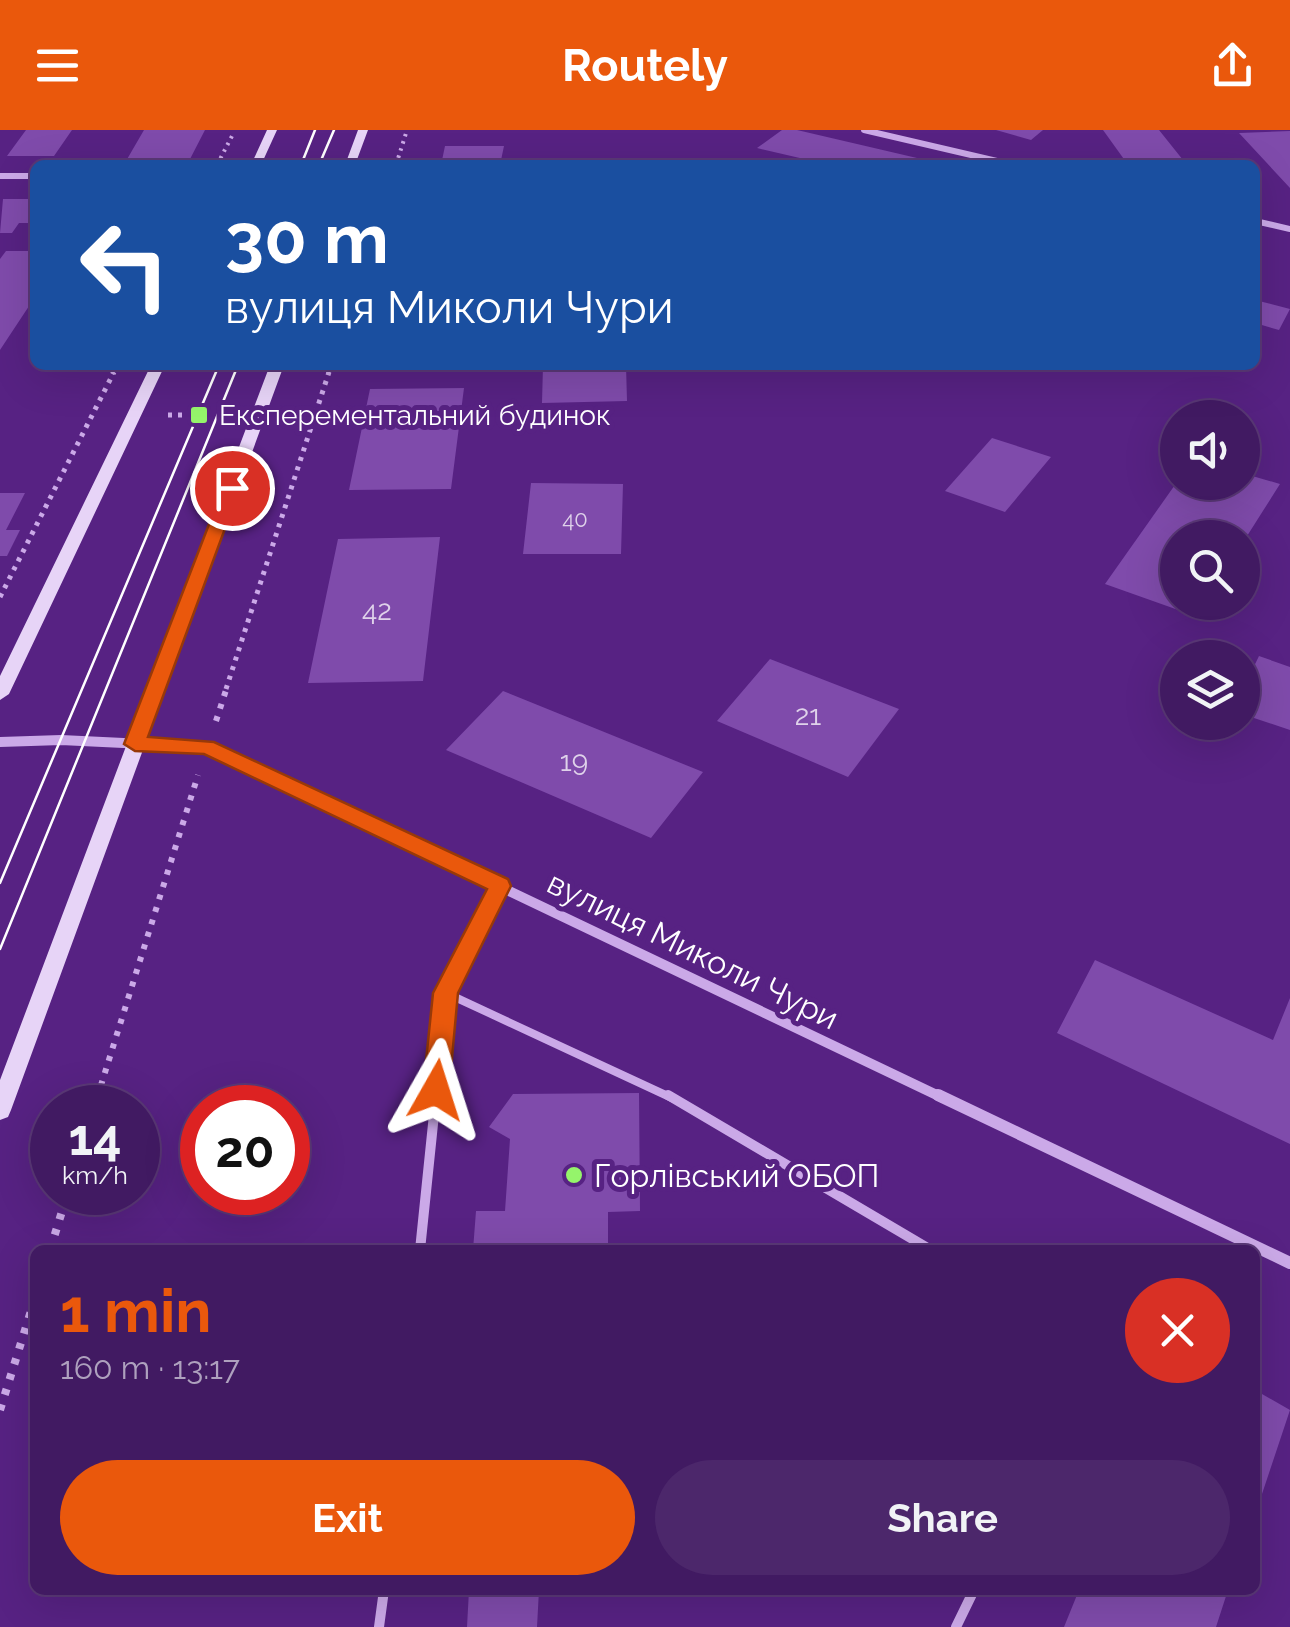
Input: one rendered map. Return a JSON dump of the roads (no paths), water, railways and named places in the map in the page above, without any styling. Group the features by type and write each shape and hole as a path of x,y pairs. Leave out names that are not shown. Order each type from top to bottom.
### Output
{"main road":[{"path":"258,160 272,130"},
{"path":"352,160 363,130"},
{"path":"0,694 156,370"},
{"path":"0,1110 275,370"}],"street":[{"path":"864,130 993,160"},
{"path":"0,176 30,176"},
{"path":"1260,222 1290,229"},
{"name":"вулиця Миколи Чури","path":"0,742 207,747 1252,1245"},
{"name":"вулиця Миколи Чури","path":"1260,1249 1290,1263"}],"lane":[{"path":"421,1245 446,993 500,886"},
{"path":"446,993 667,1095 922,1245"},
{"path":"379,1627 383,1595"},
{"path":"956,1627 972,1595"}],"tram line":[{"path":"303,160 315,130"},
{"path":"321,160 334,130"},
{"path":"0,883 217,370"},
{"path":"0,949 236,370"}],"place":[{"name":"Експерементальний будинок","path":"199,415"},
{"name":"Горлівський ОБОП","path":"574,1175"}]}
